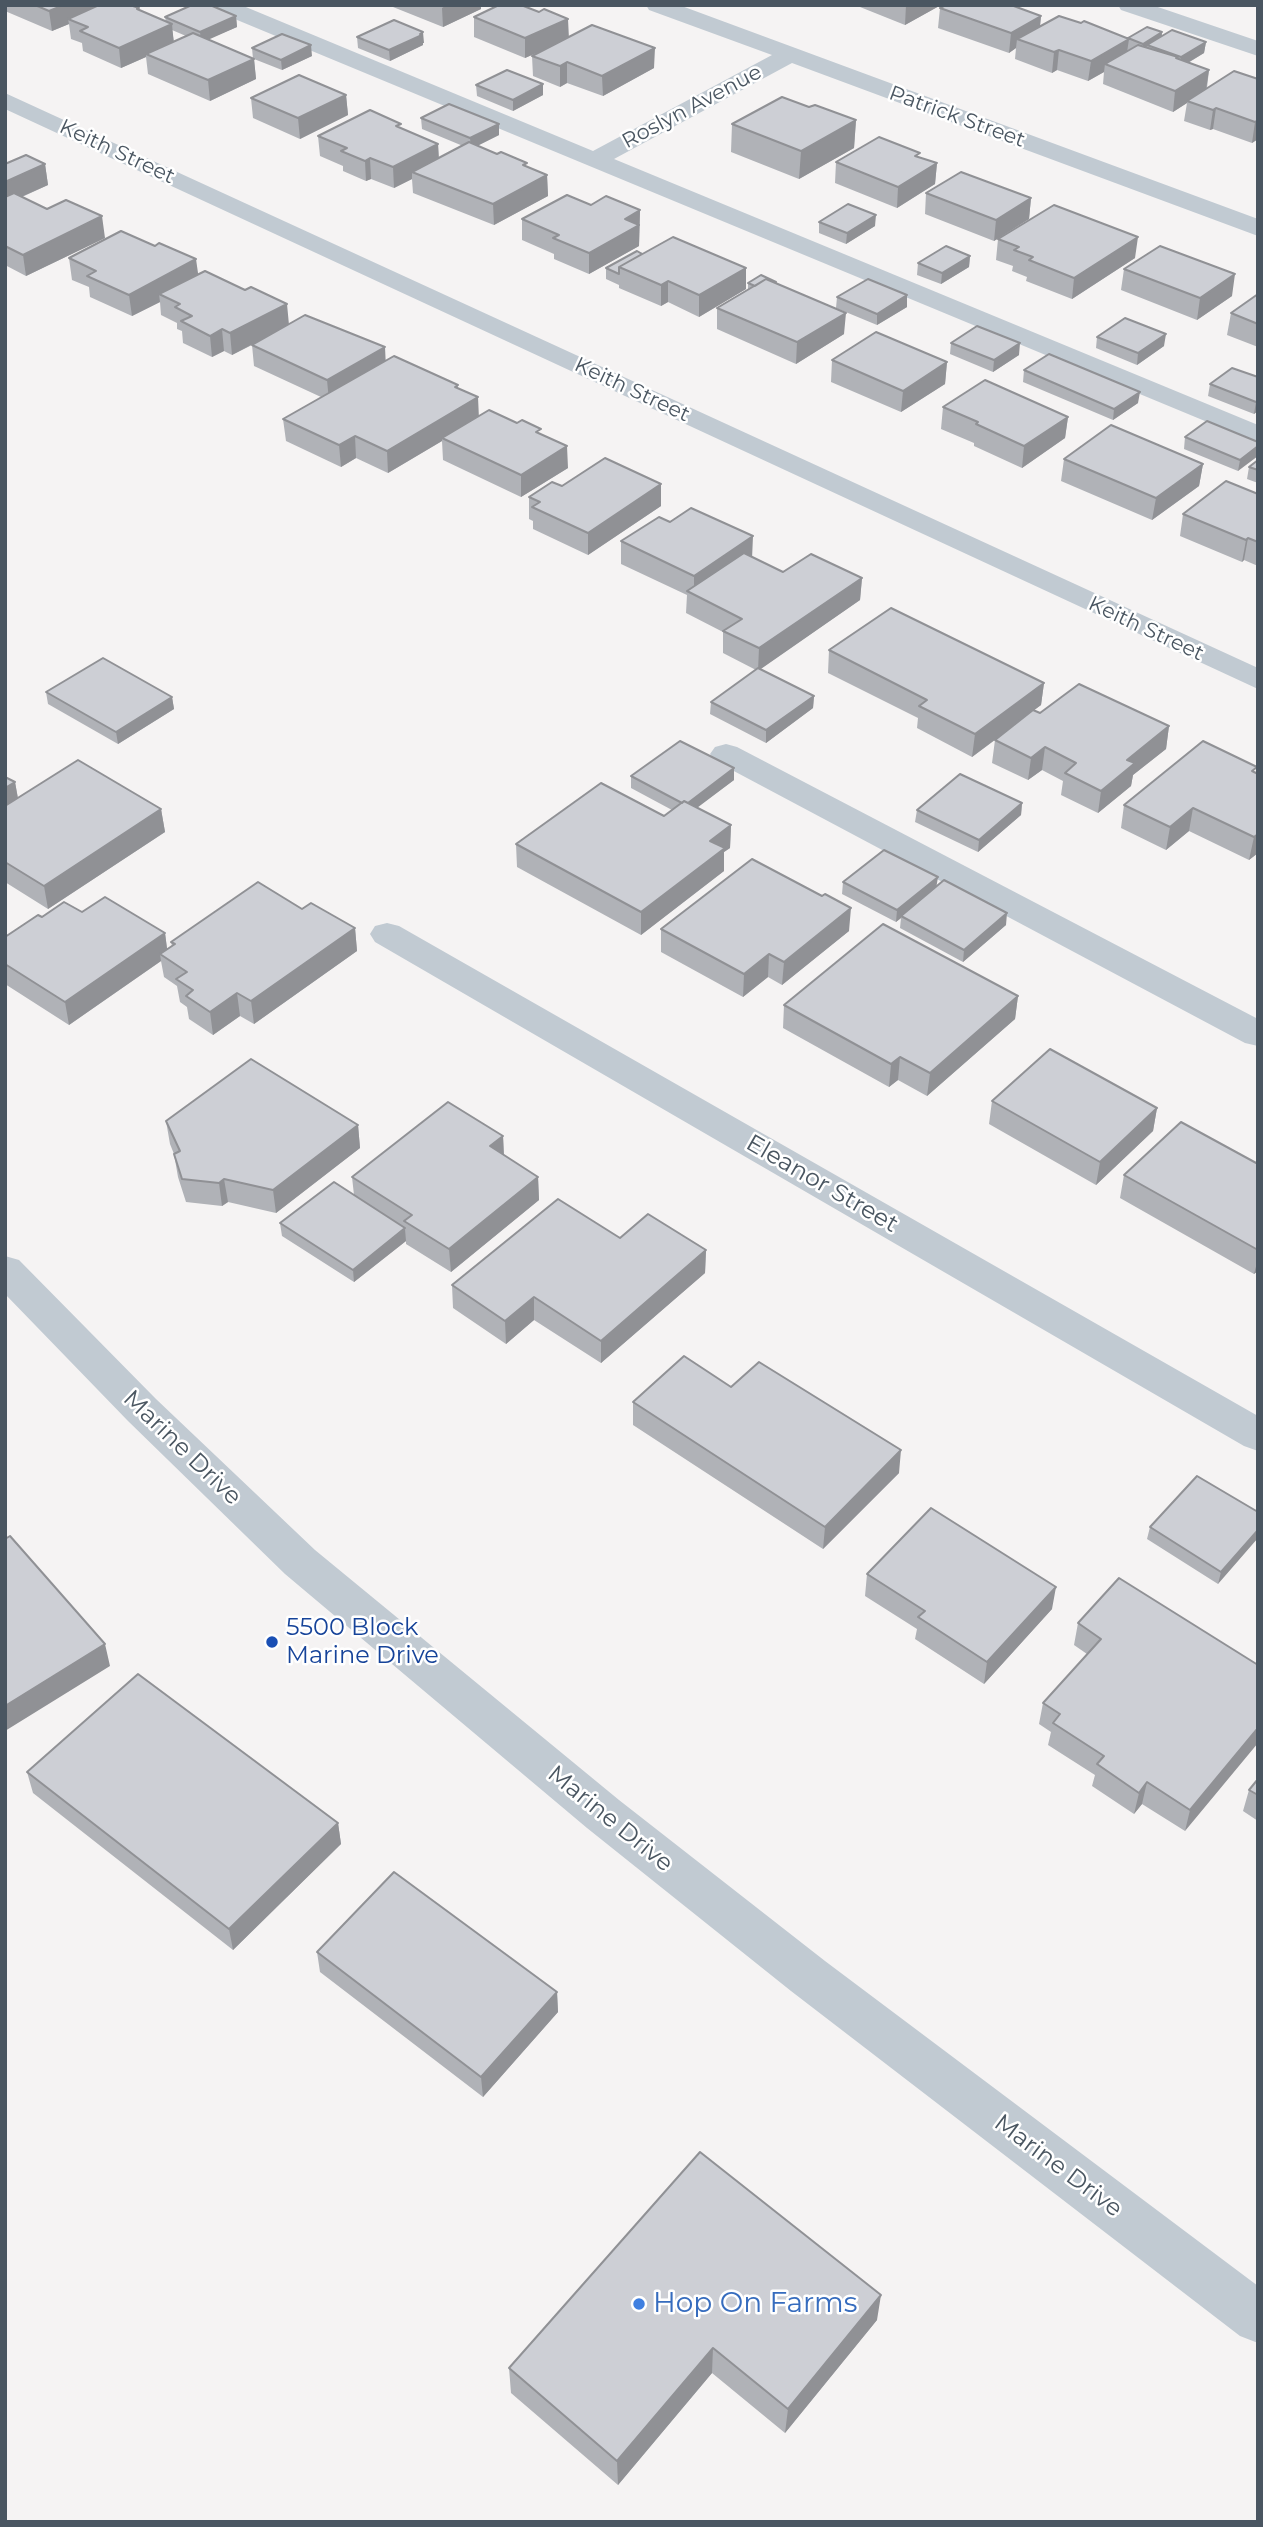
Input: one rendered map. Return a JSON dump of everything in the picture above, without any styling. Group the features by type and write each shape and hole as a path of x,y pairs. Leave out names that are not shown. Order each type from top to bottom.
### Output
{"street":[{"path":"221,5 1258,435"},
{"name":"Patrick Street","path":"657,5 1258,228"},
{"path":"1129,5 1258,49"},
{"name":"Roslyn Avenue","path":"594,160 790,55"},
{"name":"Keith Street","path":"5,100 1258,680"},
{"path":"726,754 1258,1034"},
{"name":"Eleanor Street","path":"387,934 1258,1435"},
{"name":"Marine Drive","path":"5,1270 142,1410 300,1562 331,1588 614,1823 818,1984 1258,2318"}],"building":[{"path":"35,5 64,5 49,11"},
{"path":"99,5 130,5 172,24 119,48 80,31 88,27 68,19"},
{"path":"192,5 210,5 236,16 200,32 165,17"},
{"path":"499,5 521,5 539,12 544,9 568,19 525,38 474,17"},
{"path":"946,5 1011,5 1041,16 1011,33 940,8"},
{"path":"1059,16 1081,23 1084,21 1129,39 1091,61 1017,39"},
{"path":"394,20 423,32 420,34 422,35 389,50 357,37"},
{"path":"592,25 655,48 602,76 567,62 560,66 532,56"},
{"path":"1147,27 1162,32 1143,44 1128,38"},
{"path":"1172,30 1206,42 1181,57 1147,45"},
{"path":"193,33 254,59 208,80 146,54"},
{"path":"282,34 311,45 281,60 252,48"},
{"path":"1138,45 1209,70 1175,91 1105,64"},
{"path":"507,70 543,84 513,100 476,85"},
{"path":"1234,71 1258,79 1258,120 1255,122 1187,101"},
{"path":"299,75 346,95 298,118 251,98"},
{"path":"782,97 809,107 815,105 856,120 801,151 732,124"},
{"path":"449,104 499,124 470,138 421,118"},
{"path":"370,110 401,124 396,126 438,144 393,167 370,158 365,161 341,151 347,148 318,136"},
{"path":"879,137 920,153 915,156 937,163 898,187 836,162"},
{"path":"469,142 527,163 523,165 547,175 493,204 412,172"},
{"path":"26,155 45,164 5,182 5,164"},
{"path":"961,172 1031,198 996,220 926,193"},
{"path":"14,193 47,209 66,200 102,216 23,255 5,246 5,197"},
{"path":"567,195 591,205 606,196 640,210 625,219 639,225 589,253 553,238 559,235 522,219"},
{"path":"848,204 876,215 847,233 819,222"},
{"path":"1054,205 1138,237 1074,278 1029,260 1033,257 1014,250 1019,247 998,239"},
{"path":"121,231 155,246 159,243 196,259 129,295 87,276 96,271 69,258"},
{"path":"673,237 746,268 699,295 668,281 661,285 619,267"},
{"path":"946,246 970,256 942,273 918,263"},
{"path":"1160,246 1235,274 1200,298 1124,269"},
{"path":"637,251 642,254 619,267 619,274 606,268"},
{"path":"205,271 245,290 251,287 287,304 230,333 222,329 210,336 181,321 192,316 175,307 180,304 159,294"},
{"path":"761,275 776,282 766,279 755,286 748,283"},
{"path":"766,279 846,313 797,342 717,308"},
{"path":"868,279 907,295 877,314 837,297"},
{"path":"1258,294 1258,324 1231,313"},
{"path":"305,315 385,347 327,380 252,345"},
{"path":"1125,318 1166,334 1138,353 1097,337"},
{"path":"977,326 1020,343 994,360 951,343"},
{"path":"876,332 947,362 903,391 832,360"},
{"path":"1049,354 1140,392 1114,409 1024,370"},
{"path":"394,356 478,397 387,451 355,436 339,445 283,419"},
{"path":"1232,368 1258,377 1258,401 1210,384"},
{"path":"985,380 1068,417 1024,446 943,407"},
{"path":"489,410 517,423 522,420 541,429 536,432 567,446 521,475 442,438"},
{"path":"1207,421 1258,442 1258,446 1240,460 1185,437"},
{"path":"1111,425 1203,464 1156,498 1064,459"},
{"path":"605,458 661,484 588,533 532,507 540,502 529,497 552,482 562,486"},
{"path":"1258,460 1258,470 1249,467"},
{"path":"1226,481 1258,494 1258,542 1248,538 1246,540 1183,514"},
{"path":"691,508 753,536 694,576 621,541 659,517 670,522"},
{"path":"744,553 783,572 811,554 862,578 759,648 723,631 742,619 687,591"},
{"path":"891,608 1044,683 975,734 919,706 927,700 829,650"},
{"path":"103,658 172,697 116,732 46,692"},
{"path":"758,668 814,696 766,730 711,702"},
{"path":"1079,684 1169,726 1127,760 1135,763 1101,791 1065,773 1076,763 1045,747 1031,758 995,740 1033,710 1040,713"},
{"path":"680,741 734,768 688,803 682,803 631,776"},
{"path":"1203,741 1257,767 1252,771 1258,774 1258,834 1254,837 1193,808 1170,827 1124,805"},
{"path":"78,760 161,809 44,886 5,862 5,806"},
{"path":"960,774 1022,803 979,840 917,810"},
{"path":"5,777 15,782 5,788"},
{"path":"601,783 664,816 684,801 731,825 710,841 725,848 641,912 516,844"},
{"path":"884,850 938,877 897,910 843,882"},
{"path":"752,859 822,896 825,894 851,908 784,962 769,954 744,974 661,929"},
{"path":"944,880 1007,913 964,950 901,916"},
{"path":"258,882 302,909 311,903 355,928 251,1001 237,993 210,1012 186,996 193,990 176,979 187,972 160,954 175,944 171,942"},
{"path":"105,897 165,933 65,1002 5,964 5,937 64,902 82,912"},
{"path":"883,924 1018,996 930,1073 900,1057 891,1064 784,1005"},
{"path":"1050,1049 1157,1108 1100,1162 992,1101"},
{"path":"251,1059 358,1125 273,1190 224,1179 219,1183 182,1179 174,1154 180,1151 166,1121"},
{"path":"448,1102 503,1136 490,1146 538,1177 449,1249 404,1221 412,1215 352,1177"},
{"path":"1181,1122 1258,1164 1258,1250 1124,1175"},
{"path":"334,1182 405,1228 353,1270 280,1223"},
{"path":"558,1199 620,1238 648,1214 706,1250 601,1341 534,1297 505,1321 452,1285"},
{"path":"684,1356 731,1387 759,1362 901,1450 825,1527 633,1402"},
{"path":"1197,1476 1258,1512 1258,1530 1221,1572 1150,1527"},
{"path":"931,1508 1056,1587 987,1662 918,1617 925,1611 867,1574"},
{"path":"10,1536 105,1644 5,1706 5,1539"},
{"path":"1119,1578 1258,1665 1258,1728 1190,1810 1147,1782 1139,1793 1097,1764 1104,1756 1053,1723 1060,1714 1043,1703 1101,1639 1078,1623"},
{"path":"138,1674 338,1823 229,1929 27,1772"},
{"path":"1258,1779 1258,1795 1249,1790"},
{"path":"394,1872 557,1992 481,2077 317,1952"},
{"path":"700,2152 881,2295 788,2409 713,2348 617,2461 509,2368"}],"place":[{"name":"5500 Block Marine Drive","path":"272,1642"},
{"name":"Hop On Farms","path":"639,2304"}]}
